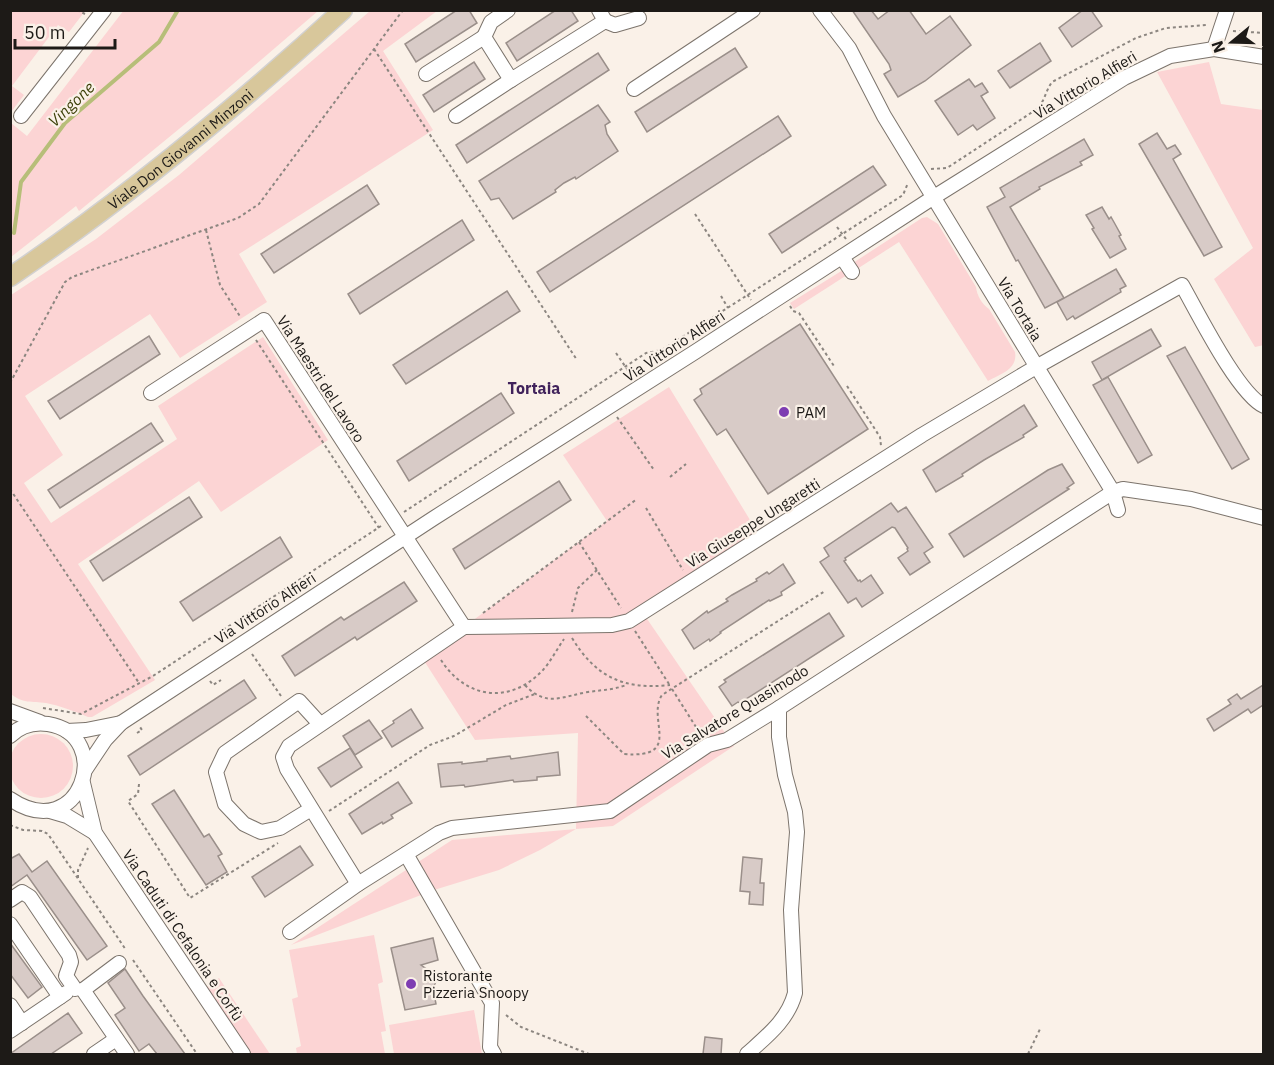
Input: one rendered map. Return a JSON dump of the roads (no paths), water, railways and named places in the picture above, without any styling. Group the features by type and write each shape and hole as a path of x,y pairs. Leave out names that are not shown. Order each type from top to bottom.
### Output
{"main road":[{"name":"Viale Don Giovanni Minzoni","path":"10,277 145,180 263,83 343,10"}],"street":[{"path":"21,116 104,10"},
{"path":"426,74 484,37 491,22 508,10"},
{"path":"634,89 753,10"},
{"name":"Via Tortaia","path":"820,10 849,48 884,116 1113,492 1118,510"},
{"path":"1214,49 1227,10"},
{"path":"456,116 602,16 615,25 639,18"},
{"path":"484,37 511,80"},
{"name":"Via Vittorio Alfieri","path":"50,811 64,805 75,796 105,740 121,723 405,537 934,197 1124,78 1170,56 1214,49 1263,57"},
{"path":"842,257 852,272"},
{"name":"Via Giuseppe Ungaretti","path":"464,627 612,625 629,621 944,414 1036,367 1182,285 1241,386 1257,403 1263,406"},
{"name":"Via Maestri del Lavoro","path":"151,393 264,320 405,537"},
{"path":"1113,492 1123,489 1191,499 1263,518"},
{"name":"Via Salvatore Quasimodo","path":"290,932 358,884 439,833 452,828 610,811 708,745 727,740 779,708 1113,492"},
{"path":"358,884 318,812 287,769 283,757 289,746 464,627 405,537"},
{"path":"318,812 280,828 261,832 244,824 225,804 216,772 225,753 299,701 320,724"},
{"path":"747,1054 785,1017 792,1006 795,993 791,910 797,832 779,737 779,708"},
{"path":"10,711 67,731"},
{"path":"10,736 27,725 42,723"},
{"name":"Via Vittorio Alfieri","path":"67,731 121,723"},
{"name":"Via Caduti di Cefalonia e Corfù","path":"67,731 78,742 84,756 91,837"},
{"path":"10,799 17,808"},
{"name":"Via Caduti di Cefalonia e Corfù","path":"17,808 50,811 66,816 91,837 243,1054"},
{"path":"406,854 492,1003 490,1047 494,1054"},
{"path":"10,900 22,892 30,897 69,955 71,962 66,976 79,989 127,1054"},
{"path":"10,924 60,997"},
{"path":"10,1005 16,1027 60,997 79,989 119,963"},
{"path":"94,1054 117,1039"}],"waterway":[{"name":"Vingone","path":"14,233 21,182 65,123 159,42 178,10"}],"place":[{"name":"PAM","path":"784,412"},
{"name":"Ristorante Pizzeria Snoopy","path":"411,984"}],"district":[{"name":"Tortaia","path":"534,388"}]}
